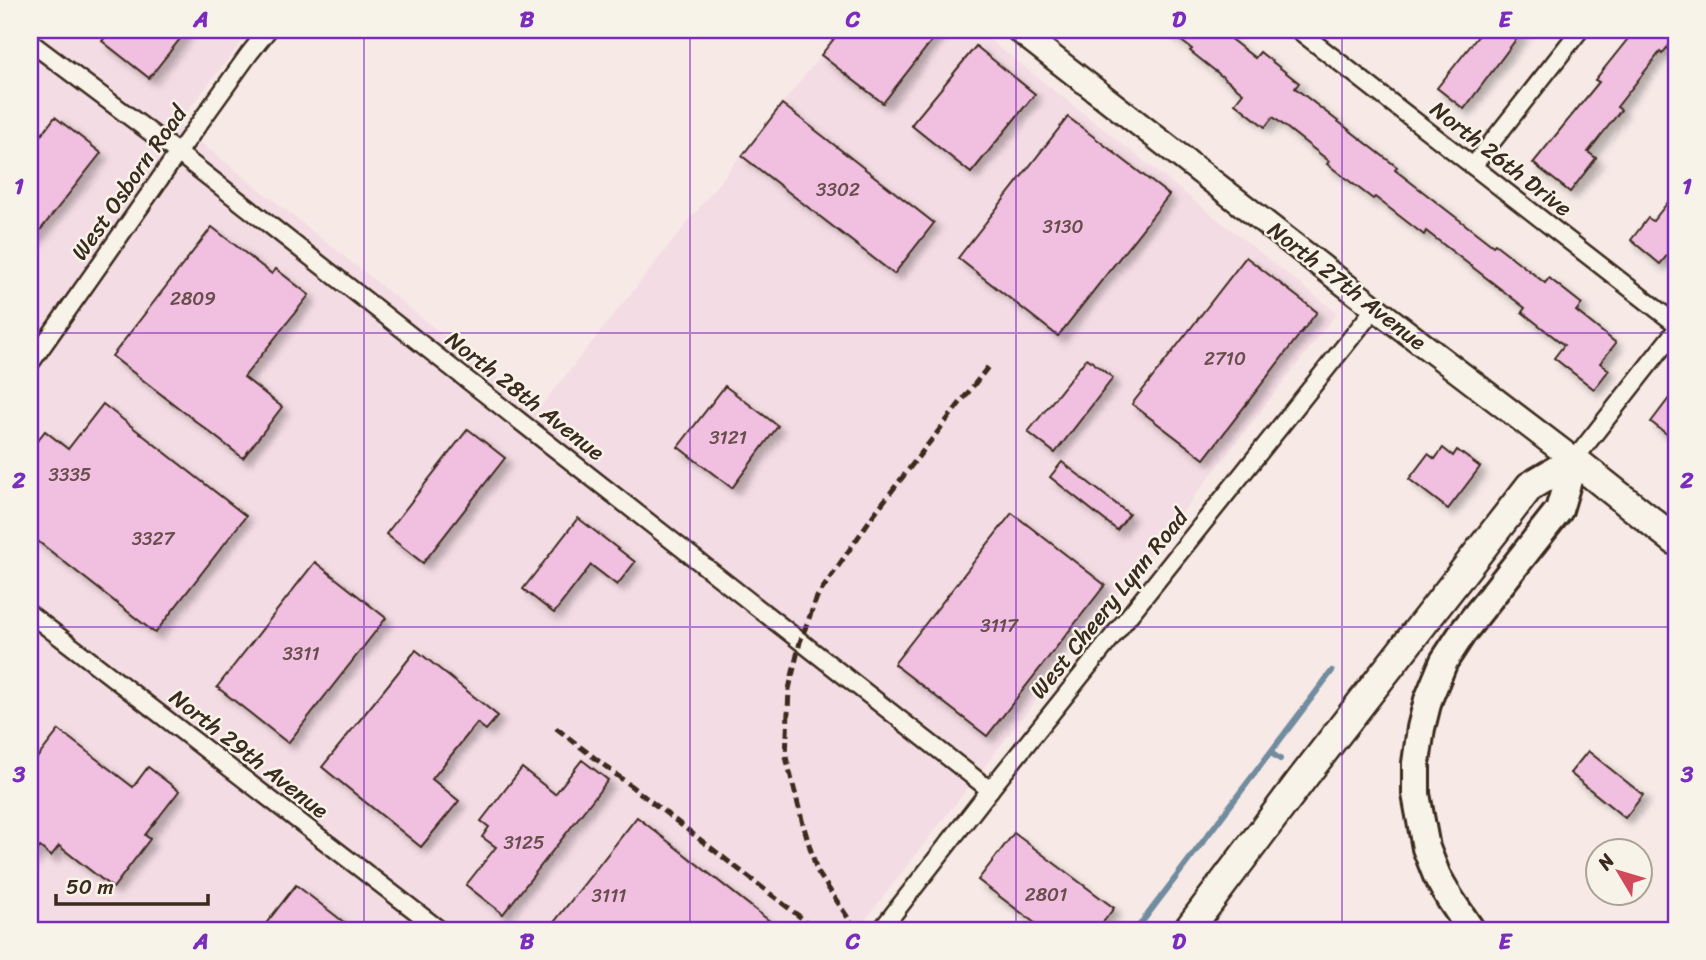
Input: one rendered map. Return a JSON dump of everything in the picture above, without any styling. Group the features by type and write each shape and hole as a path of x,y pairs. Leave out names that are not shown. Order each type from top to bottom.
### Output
{"highway":[{"name":"North 27th Avenue","path":"1574,460 1676,541"},
{"path":"1188,930 1531,486 1574,460"}],"main road":[{"name":"North 27th Avenue","path":"1018,30 1574,460"},
{"path":"1471,930 1437,876 1426,848 1416,794 1416,763 1421,728 1428,701 1444,661 1463,632 1559,510 1574,460"}],"street":[{"name":"West Osborn Road","path":"30,364 268,30"},
{"name":"North 26th Drive","path":"1298,30 1676,324"},
{"path":"1473,166 1580,30"},
{"name":"North 28th Avenue","path":"30,42 178,153 990,790"},
{"name":"West Cheery Lynn Road","path":"881,930 1375,308"},
{"path":"1574,460 1676,330"},
{"name":"North 29th Avenue","path":"30,614 440,930"}],"shaded area":[{"path":"30,30 251,30 177,124 538,410 841,30 977,30 1337,313 857,930 30,930"}],"building":[{"path":"111,30 187,30 149,78 102,41"},
{"path":"841,30 940,30 883,103 821,55"},
{"path":"1167,30 1219,30 1255,58 1260,52 1299,83 1295,88 1397,167 1395,170 1493,246 1495,244 1545,283 1549,278 1582,304 1576,311 1616,343 1600,363 1609,370 1594,389 1554,358 1564,345 1522,312 1525,308 1426,231 1424,235 1375,197 1373,199 1327,164 1329,161 1273,117 1265,127 1235,103 1243,93"},
{"path":"1483,30 1523,30 1464,109 1437,88"},
{"path":"1635,30 1676,30 1676,36 1617,107 1621,110 1588,152 1596,158 1570,192 1533,163 1599,82 1595,80"},
{"path":"976,46 1035,94 971,173 911,125"},
{"path":"782,104 934,223 894,274 742,156"},
{"path":"55,117 101,153 30,243 30,130 39,138"},
{"path":"1068,117 1169,195 1058,336 958,258"},
{"path":"1676,192 1676,244 1660,264 1631,240 1648,218 1653,221"},
{"path":"212,227 272,274 276,269 309,295 244,377 282,407 243,458 112,356"},
{"path":"1246,257 1317,312 1204,459 1132,404"},
{"path":"1087,358 1113,378 1055,453 1028,432"},
{"path":"725,386 778,426 732,488 678,447"},
{"path":"1676,389 1676,441 1651,422"},
{"path":"103,404 246,516 155,633 30,535 30,450 45,431 68,449"},
{"path":"468,429 505,458 423,563 386,534"},
{"path":"1443,448 1453,456 1457,450 1480,467 1448,509 1409,479 1428,454 1435,459"},
{"path":"1062,462 1129,514 1117,530 1050,477"},
{"path":"1012,513 1105,585 987,736 894,664"},
{"path":"578,518 635,562 617,585 591,565 554,613 523,589"},
{"path":"315,562 386,618 288,743 217,687"},
{"path":"416,650 498,716 486,730 477,723 432,779 459,801 421,847 322,767"},
{"path":"59,730 133,787 148,767 179,791 145,835 150,839 113,888 59,846 51,856 40,847 30,860 30,767"},
{"path":"1588,751 1643,795 1625,818 1570,773"},
{"path":"582,760 608,780 503,914 466,885 496,847 482,837 489,827 481,821 522,768 555,794"},
{"path":"637,817 781,930 548,930"},
{"path":"1014,833 1114,908 1097,930 1044,930 978,880"},
{"path":"296,885 354,930 261,930"}],"waterway":[{"path":"1136,930 1332,671"},
{"path":"1271,753 1280,759"}],"railway":[{"path":"856,930 817,871 786,757 789,689 800,642 817,597 874,514 991,363"},
{"path":"556,728 817,930"}]}
